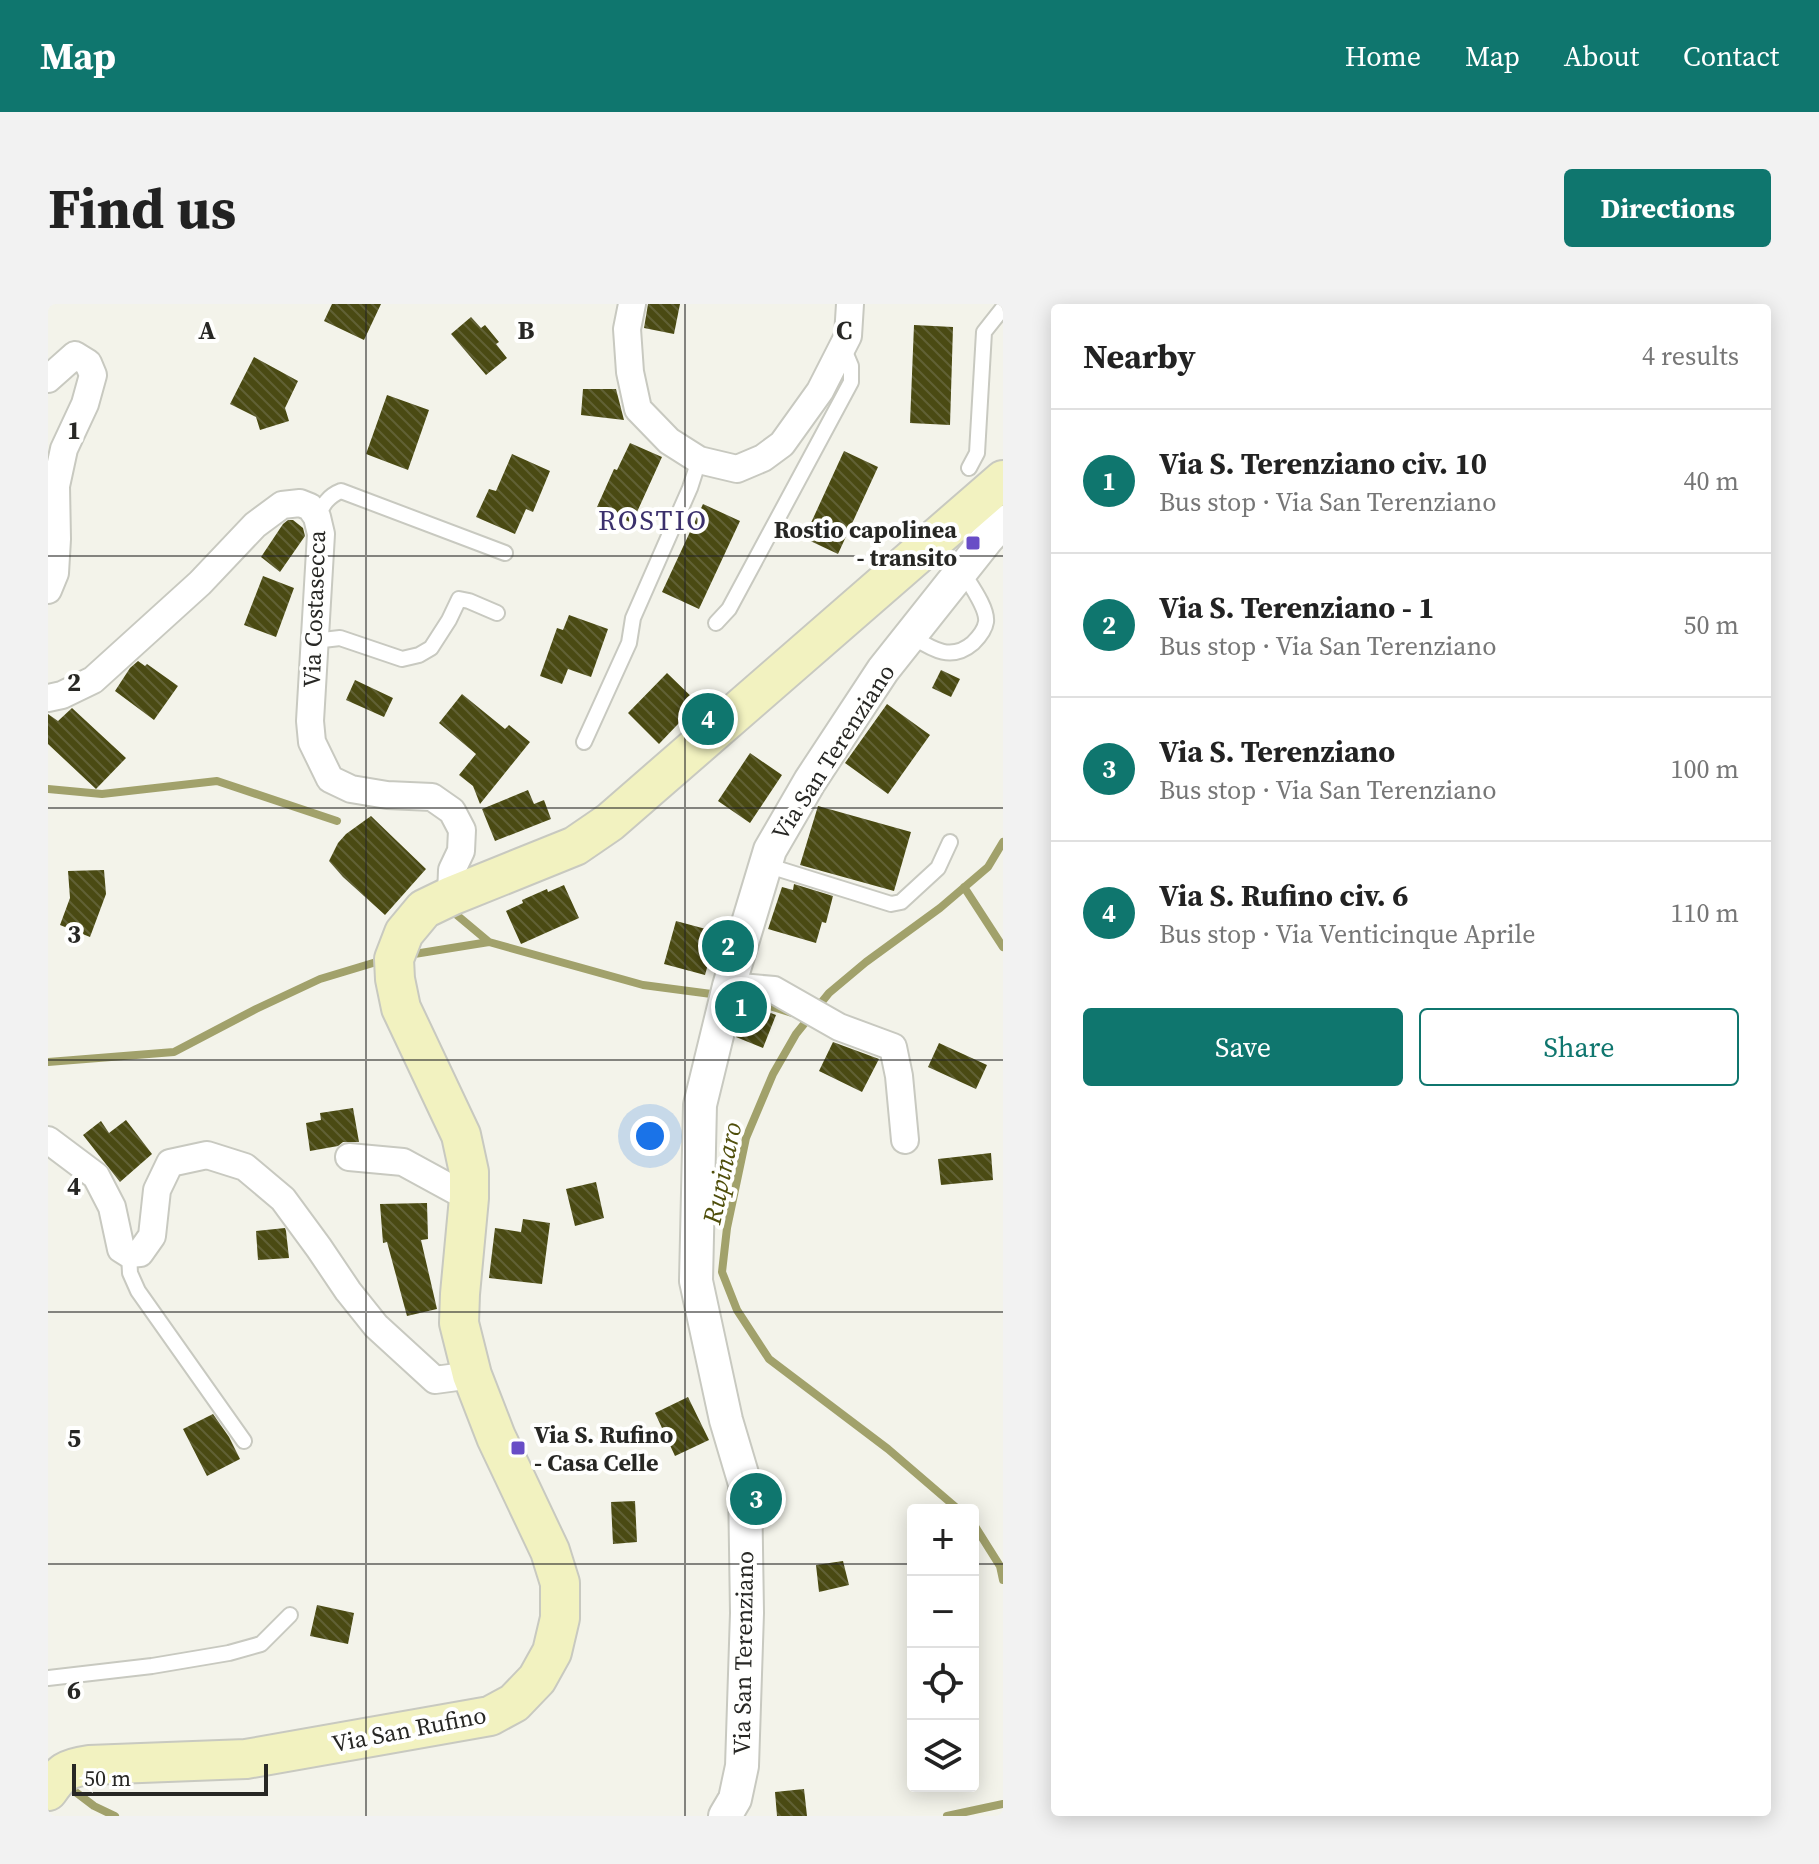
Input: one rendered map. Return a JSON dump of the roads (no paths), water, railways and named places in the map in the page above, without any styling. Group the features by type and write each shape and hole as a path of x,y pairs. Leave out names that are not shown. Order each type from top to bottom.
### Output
{"main road":[{"path":"451,896 575,846 610,822 986,474"},
{"name":"Via San Rufino","path":"48,1791 59,1776 72,1768 89,1765 246,1759 490,1716 514,1703 537,1679 552,1652 560,1618 560,1583 550,1551 496,1437 472,1375 459,1323 469,1198 469,1172 461,1135 401,1008 395,979 394,959 404,933 424,909 451,896"}],"street":[{"path":"632,304 627,329 630,372 638,409 669,441 699,460 737,469 763,458 782,444 820,391 848,336 850,304"},
{"path":"48,379 75,355 88,363 93,375 85,404 64,449 56,486 55,573 48,590"},
{"name":"Via Costasecca","path":"48,698 62,695 93,680 200,583 255,525 282,505 300,503 310,507 317,517 321,534 310,721 312,742 330,779 351,789 387,795 432,797 452,811 462,830 461,851 452,870 451,896"},
{"name":"Via San Terenziano","path":"725,1816 735,1799 742,1766 747,1613 745,1484 726,1420 696,1281 700,1105 729,986 770,850 810,781 883,670 1003,522"},
{"path":"729,986 774,990 839,1027 893,1047 905,1140"},
{"path":"48,1140 96,1176 112,1207 121,1249 129,1254 140,1253 152,1236 157,1190 170,1163 207,1155 245,1167 283,1199 348,1291 376,1326 411,1359 435,1380 472,1375"},
{"path":"349,1157 403,1162 469,1198"}],"lane":[{"path":"986,474 977,453 984,332 1003,308"},
{"path":"716,623 729,609 851,382 851,366 843,346"},
{"path":"584,742 629,643 633,618 690,488 699,460"},
{"path":"317,517 325,502 341,491 505,553"},
{"path":"911,636 931,649 951,654 966,649 978,638 986,621 982,606 962,571"},
{"path":"314,641 340,638 402,659 431,648 459,599 497,613"},
{"path":"765,865 891,904 901,902 938,868 950,842"},
{"path":"129,1254 130,1273 138,1291 244,1441"},
{"path":"48,1678 229,1653 261,1644 290,1615"}],"waterway":[{"path":"48,789 102,794 217,781 337,821"},
{"name":"Rupinaro","path":"952,1504 888,1449 769,1359 737,1310 722,1272 727,1228 746,1138 773,1074 796,1034 829,993 988,867 1003,842"},
{"path":"964,887 1003,947"},
{"path":"452,911 489,942"},
{"path":"408,955 489,942 643,985 719,995"},
{"path":"48,1062 174,1052 320,979 383,960"},
{"path":"748,999 792,1013"},
{"name":"Rupinaro","path":"979,1533 1000,1566 1003,1580"},
{"path":"65,1784 94,1806 115,1816"},
{"path":"947,1816 1003,1804"}],"place":[{"name":"Rostio capolinea - transito","path":"973,543"},
{"name":"Via S. Rufino civ. 6","path":"708,719"},
{"name":"Via S. Terenziano - 1","path":"728,946"},
{"name":"Via S. Terenziano civ. 10","path":"741,1007"},
{"name":"Via S. Rufino - Casa Celle","path":"518,1448"},
{"name":"Via S. Terenziano","path":"756,1499"}],"district":[{"name":"ROSTIO","path":"653,520"}]}
